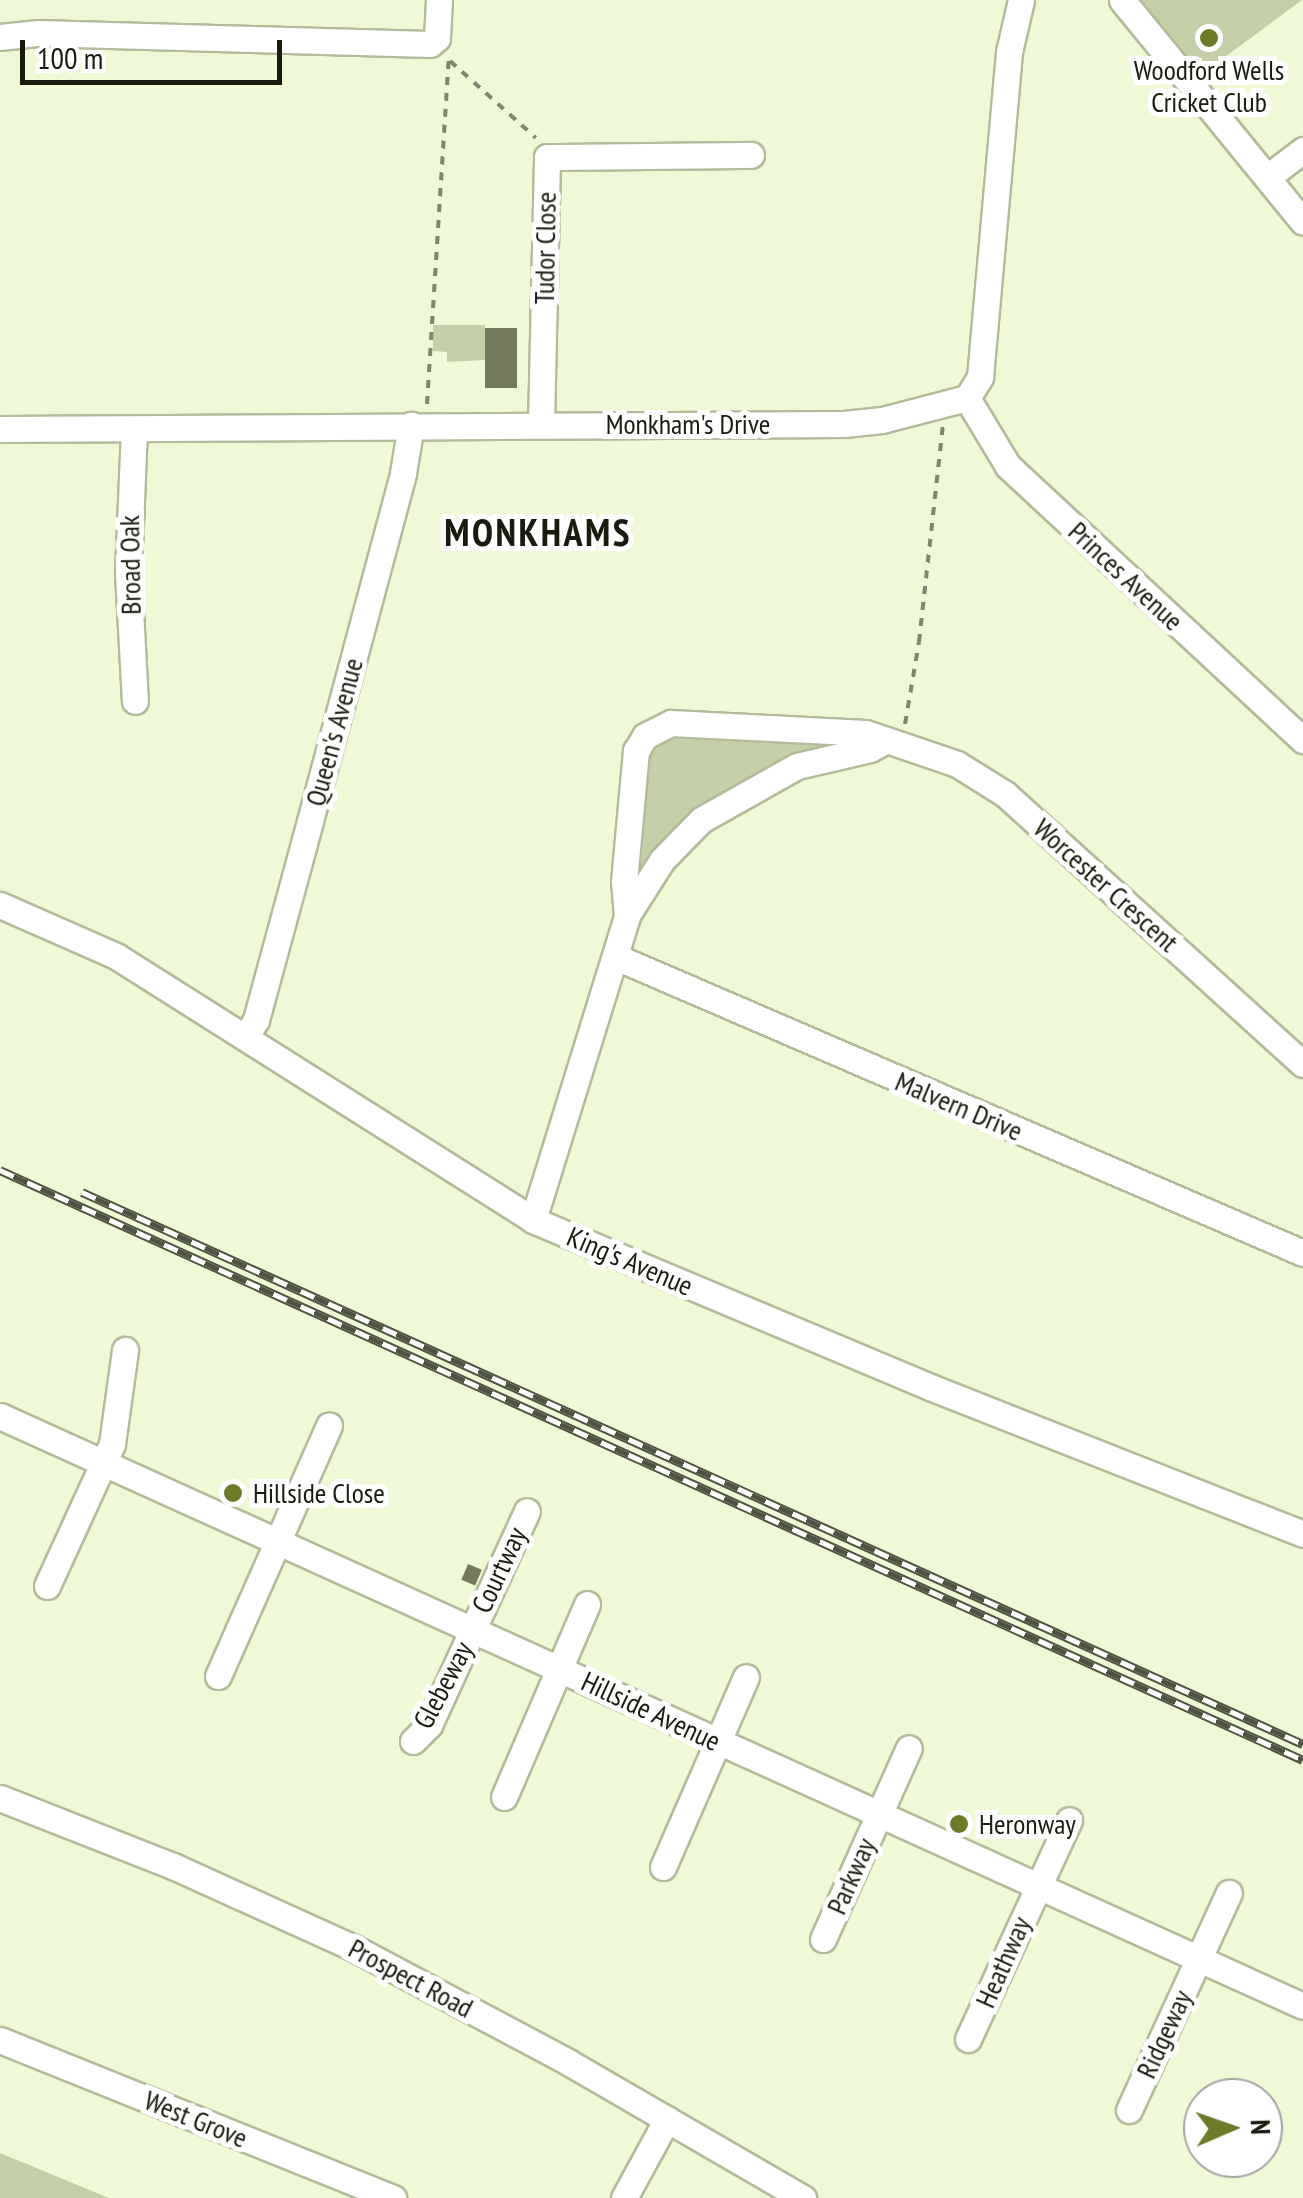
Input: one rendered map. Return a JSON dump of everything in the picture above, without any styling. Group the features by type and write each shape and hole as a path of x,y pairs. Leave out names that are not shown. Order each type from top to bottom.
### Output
{"street":[{"path":"0,37 58,33 441,51 439,0"},
{"path":"956,402 980,377 1009,52 1021,0"},
{"path":"1122,0 1303,222"},
{"path":"1269,176 1303,150"},
{"name":"Tudor Close","path":"541,424 546,157 750,154"},
{"name":"Monkham's Drive","path":"0,429 844,424 956,402"},
{"name":"Princes Avenue","path":"956,402 1008,466 1303,740"},
{"name":"Queen's Avenue","path":"246,1036 256,1020 402,473 419,425"},
{"name":"Broad Oak","path":"107,679 134,689 128,508 134,429"},
{"name":"Worcester Crescent","path":"627,916 624,882 630,772 636,750 658,727 684,723 866,733 957,764 1005,794 1303,1064"},
{"name":"Worcester Crescent","path":"533,1220 627,916 662,860 701,820 797,766 894,742"},
{"name":"King's Avenue","path":"0,905 116,956 533,1220 930,1387 1303,1534"},
{"name":"Malvern Drive","path":"616,957 1303,1253"},
{"path":"47,1586 112,1444 126,1350"},
{"name":"Hillside Avenue","path":"0,1416 1303,2006"},
{"path":"218,1676 329,1426"},
{"name":"Courtway","path":"472,1630 527,1511"},
{"path":"504,1798 587,1604"},
{"name":"Glebeway","path":"413,1740 429,1725 472,1630"},
{"path":"662,1868 746,1677"},
{"name":"Parkway","path":"823,1939 909,1748"},
{"name":"Prospect Road","path":"0,1798 173,1866 354,1948 803,2198"},
{"path":"1038,1885 1069,1820"},
{"name":"Heathway","path":"968,2040 1038,1885"},
{"name":"Ridgeway","path":"1128,2110 1229,1893"},
{"name":"West Grove","path":"0,2040 393,2198"},
{"path":"624,2198 667,2119"}],"path":[{"path":"441,51 534,135 546,157"},
{"path":"419,425 441,51"},
{"path":"894,742 919,642 956,402"}],"green space":[{"name":"Woodford Wells Cricket Club","path":"1138,0 1302,0 1198,77"},
{"path":"433,325 485,325 485,360 447,362 447,352 433,351"},
{"path":"679,730 866,737 777,768 635,891 644,750"},
{"path":"0,2153 109,2198 0,2198"}],"building":[{"path":"485,328 517,328 517,388 485,388"},
{"path":"468,1564 482,1570 475,1586 461,1580"}],"railway":[{"path":"0,1170 1303,1760"},
{"path":"82,1192 1303,1744"}],"place":[{"name":"Woodford Wells Cricket Club","path":"1209,38"},
{"name":"Hillside Close","path":"233,1493"},
{"name":"Heronway","path":"959,1824"}],"district":[{"name":"MONKHAMS","path":"538,532"}]}
